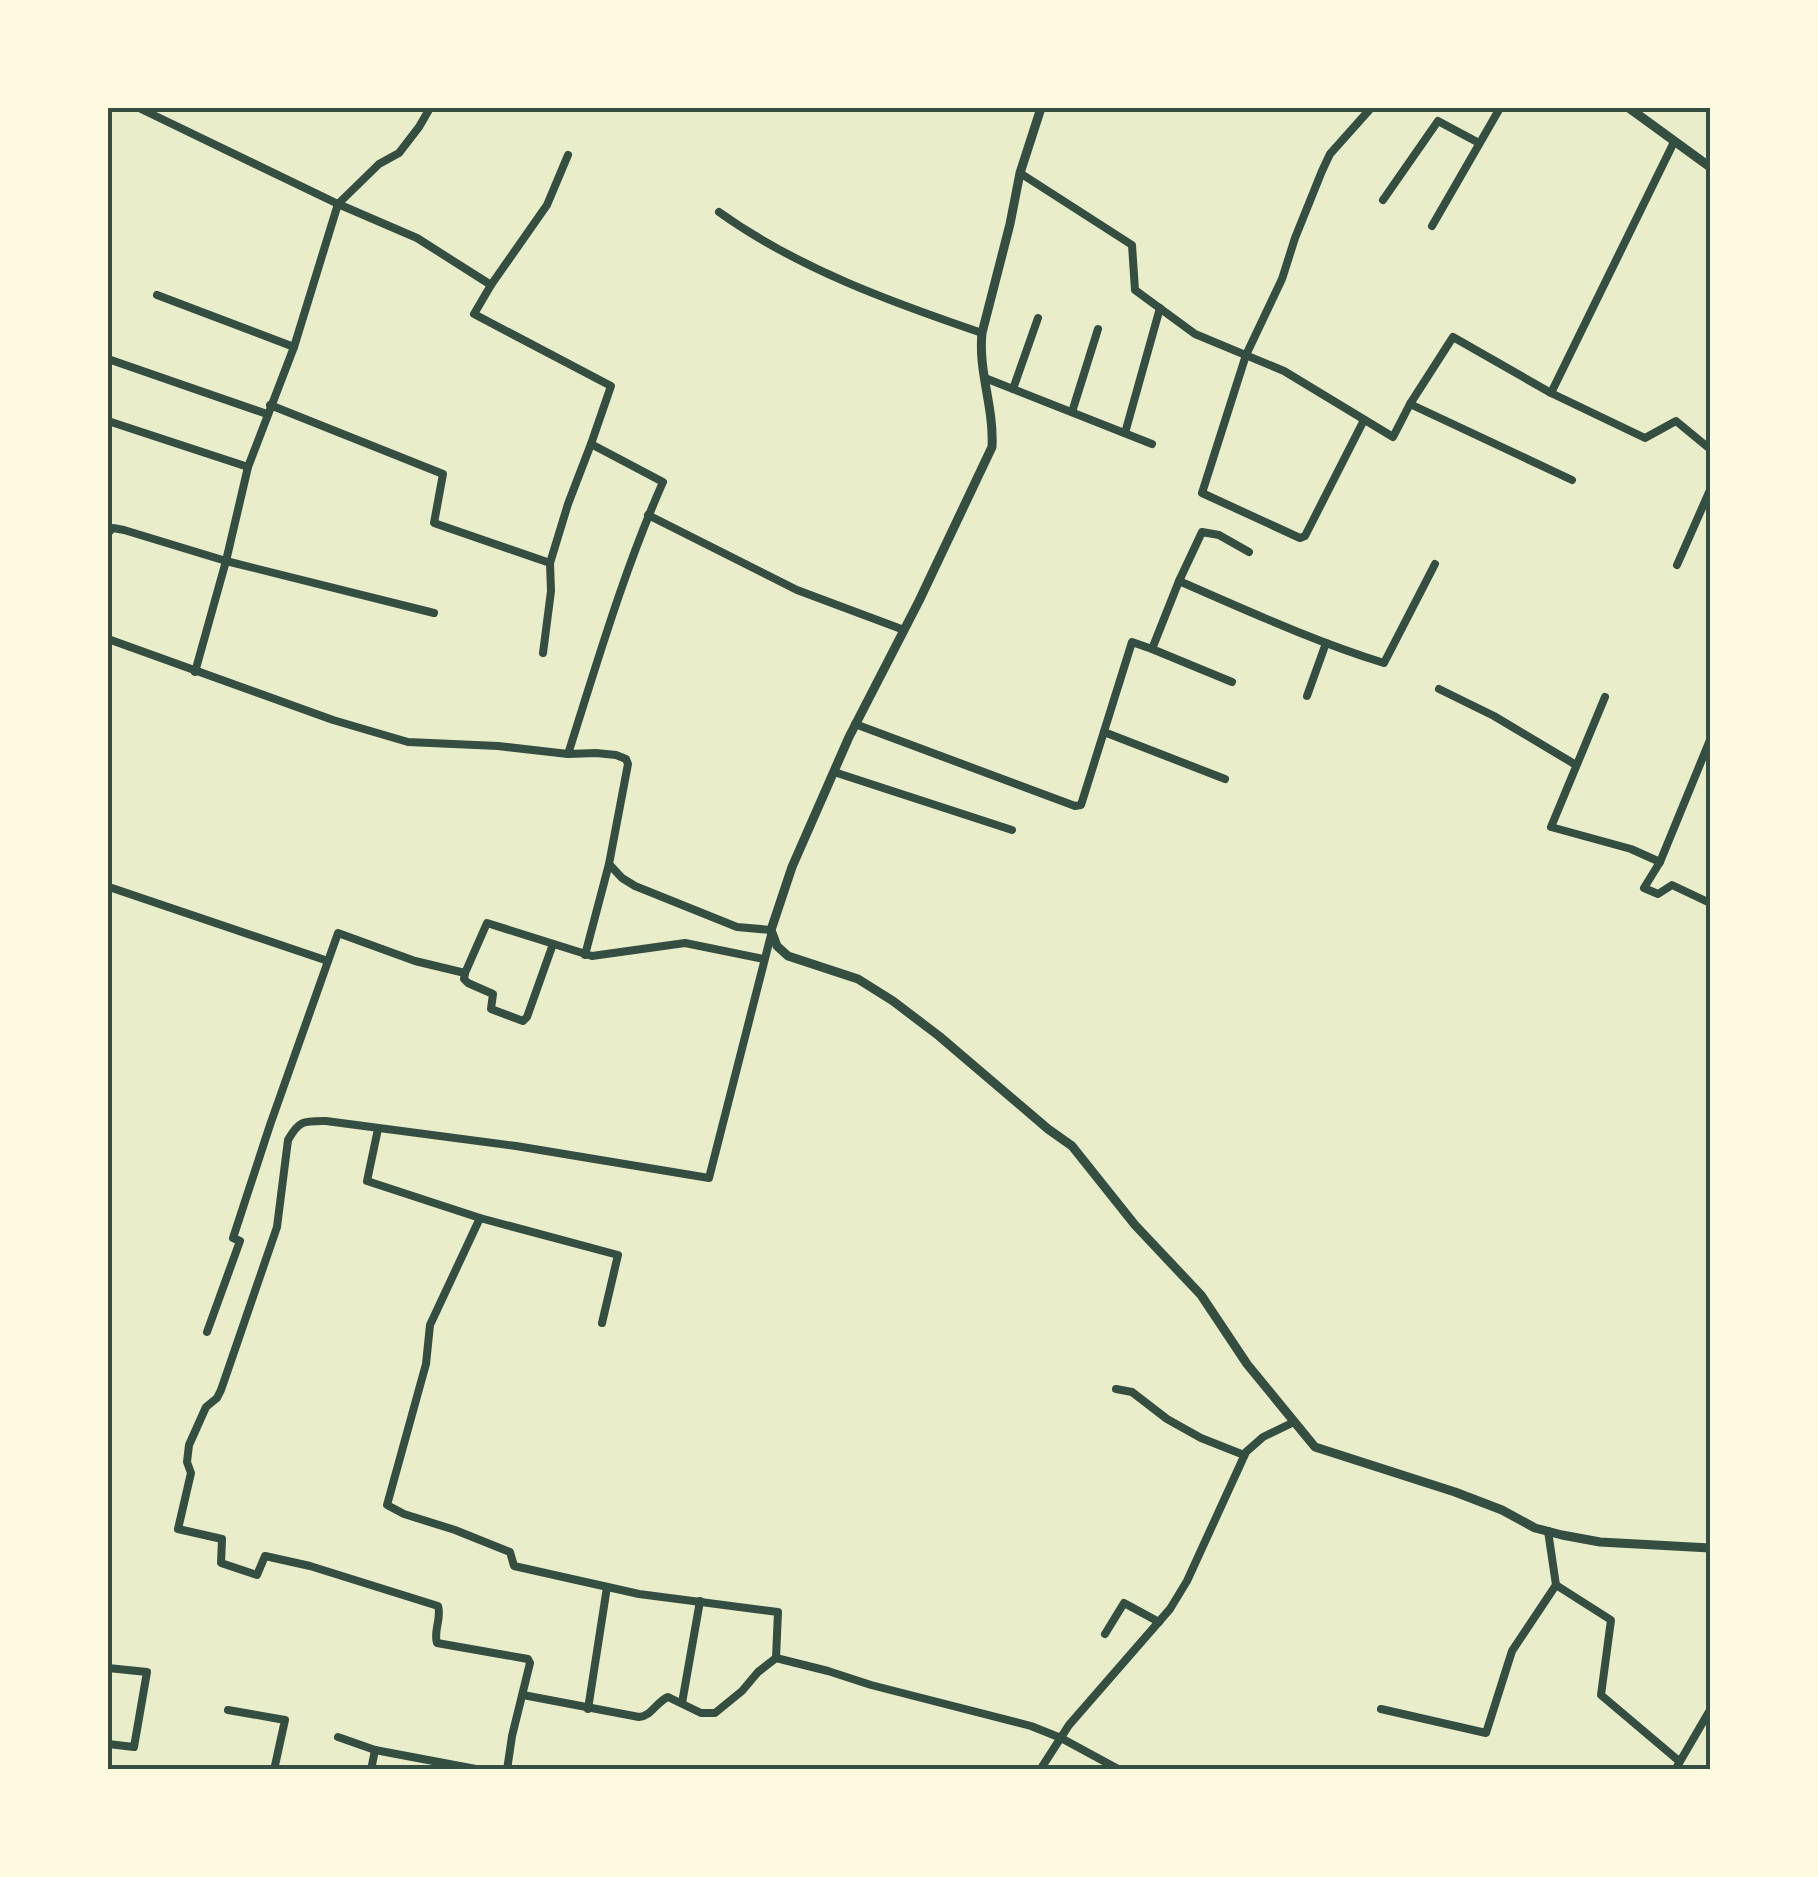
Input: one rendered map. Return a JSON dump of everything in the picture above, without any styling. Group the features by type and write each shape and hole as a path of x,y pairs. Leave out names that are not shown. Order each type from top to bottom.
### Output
{"street":[{"path":"139,108 417,238 491,285"},
{"path":"196,672 248,467 294,347 338,204 379,164 399,153 430,108"},
{"path":"507,1770 528,1660 437,1643 438,1606 265,1556 257,1575 221,1563 222,1539 178,1529 191,1473 187,1462 189,1445 206,1407 218,1398 223,1386 277,1227 288,1140 303,1122 326,1121 516,1146 709,1178 771,932 792,867 855,724 920,602 992,447 993,423 980,351 982,332 1020,172 1040,108"},
{"path":"1364,420 1305,536 1300,538 1206,496 1202,488 1246,355 1282,280 1330,154 1371,108"},
{"path":"1432,226 1500,108"},
{"path":"1635,110 1710,168"},
{"path":"1383,200 1438,121 1479,143"},
{"path":"1551,393 1674,142"},
{"path":"543,653 551,591 550,564 611,386 474,314 546,205 568,155"},
{"path":"1020,172 1132,245 1135,290 1195,334 1284,371 1393,437 1453,337 1551,393 1645,438 1676,420 1710,449"},
{"path":"719,212 752,236 838,278 982,332"},
{"path":"158,295 294,347"},
{"path":"1125,433 1160,308"},
{"path":"1013,389 1038,318"},
{"path":"1072,412 1098,329"},
{"path":"108,359 269,410 444,474 434,524 550,564"},
{"path":"985,378 1152,444"},
{"path":"1410,404 1572,480"},
{"path":"108,421 248,467"},
{"path":"568,754 614,608 663,482 591,444"},
{"path":"1677,566 1710,490"},
{"path":"648,515 798,590 904,630"},
{"path":"108,533 112,528 124,530 226,561 434,613"},
{"path":"1152,649 1178,580 1202,532 1219,535 1249,552"},
{"path":"1178,580 1326,643 1384,663 1435,564"},
{"path":"108,639 332,720 408,742 596,753 626,759 609,864 585,956"},
{"path":"855,724 1075,806 1082,805 1132,642 1232,682"},
{"path":"1306,696 1326,643"},
{"path":"1439,689 1494,716 1576,765"},
{"path":"1605,697 1551,827 1632,849 1660,862"},
{"path":"1104,732 1225,779"},
{"path":"1710,740 1660,862 1644,888 1658,894 1672,886 1710,903"},
{"path":"834,772 1012,830"},
{"path":"609,864 635,886 737,927 771,932"},
{"path":"112,888 328,961"},
{"path":"553,944 523,1021 491,1008 492,994 464,979 487,923 553,944 585,956 684,943 764,959"},
{"path":"771,932 777,946 788,956 858,979 893,1001 1072,1146 1135,1225 1201,1295 1247,1364 1316,1447 1455,1492 1548,1532 1600,1542 1710,1548"},
{"path":"207,1332 240,1241 233,1238 338,933 415,960 465,972"},
{"path":"270,1126 295,1127"},
{"path":"378,1129 367,1182 480,1218 618,1255 602,1323"},
{"path":"480,1218 430,1325 426,1364 387,1505 510,1552 514,1566 639,1594 778,1612 776,1658 715,1712 701,1712 668,1696 638,1717 522,1695"},
{"path":"1116,1389 1132,1392 1167,1419 1201,1438 1244,1454"},
{"path":"1040,1770 1069,1725 1170,1609 1187,1582 1244,1454 1263,1437 1294,1422"},
{"path":"1381,1709 1486,1734 1512,1651 1556,1585 1548,1532"},
{"path":"1556,1585 1612,1620 1601,1695 1677,1765 1710,1710"},
{"path":"588,1709 607,1587"},
{"path":"682,1703 700,1601"},
{"path":"1105,1634 1124,1603 1159,1622"},
{"path":"776,1658 1000,1717 1061,1738 1120,1770"},
{"path":"108,1668 147,1672 134,1746 108,1744"},
{"path":"228,1710 284,1720 274,1770"},
{"path":"338,1738 375,1750 481,1770"},
{"path":"371,1770 375,1750"}]}
